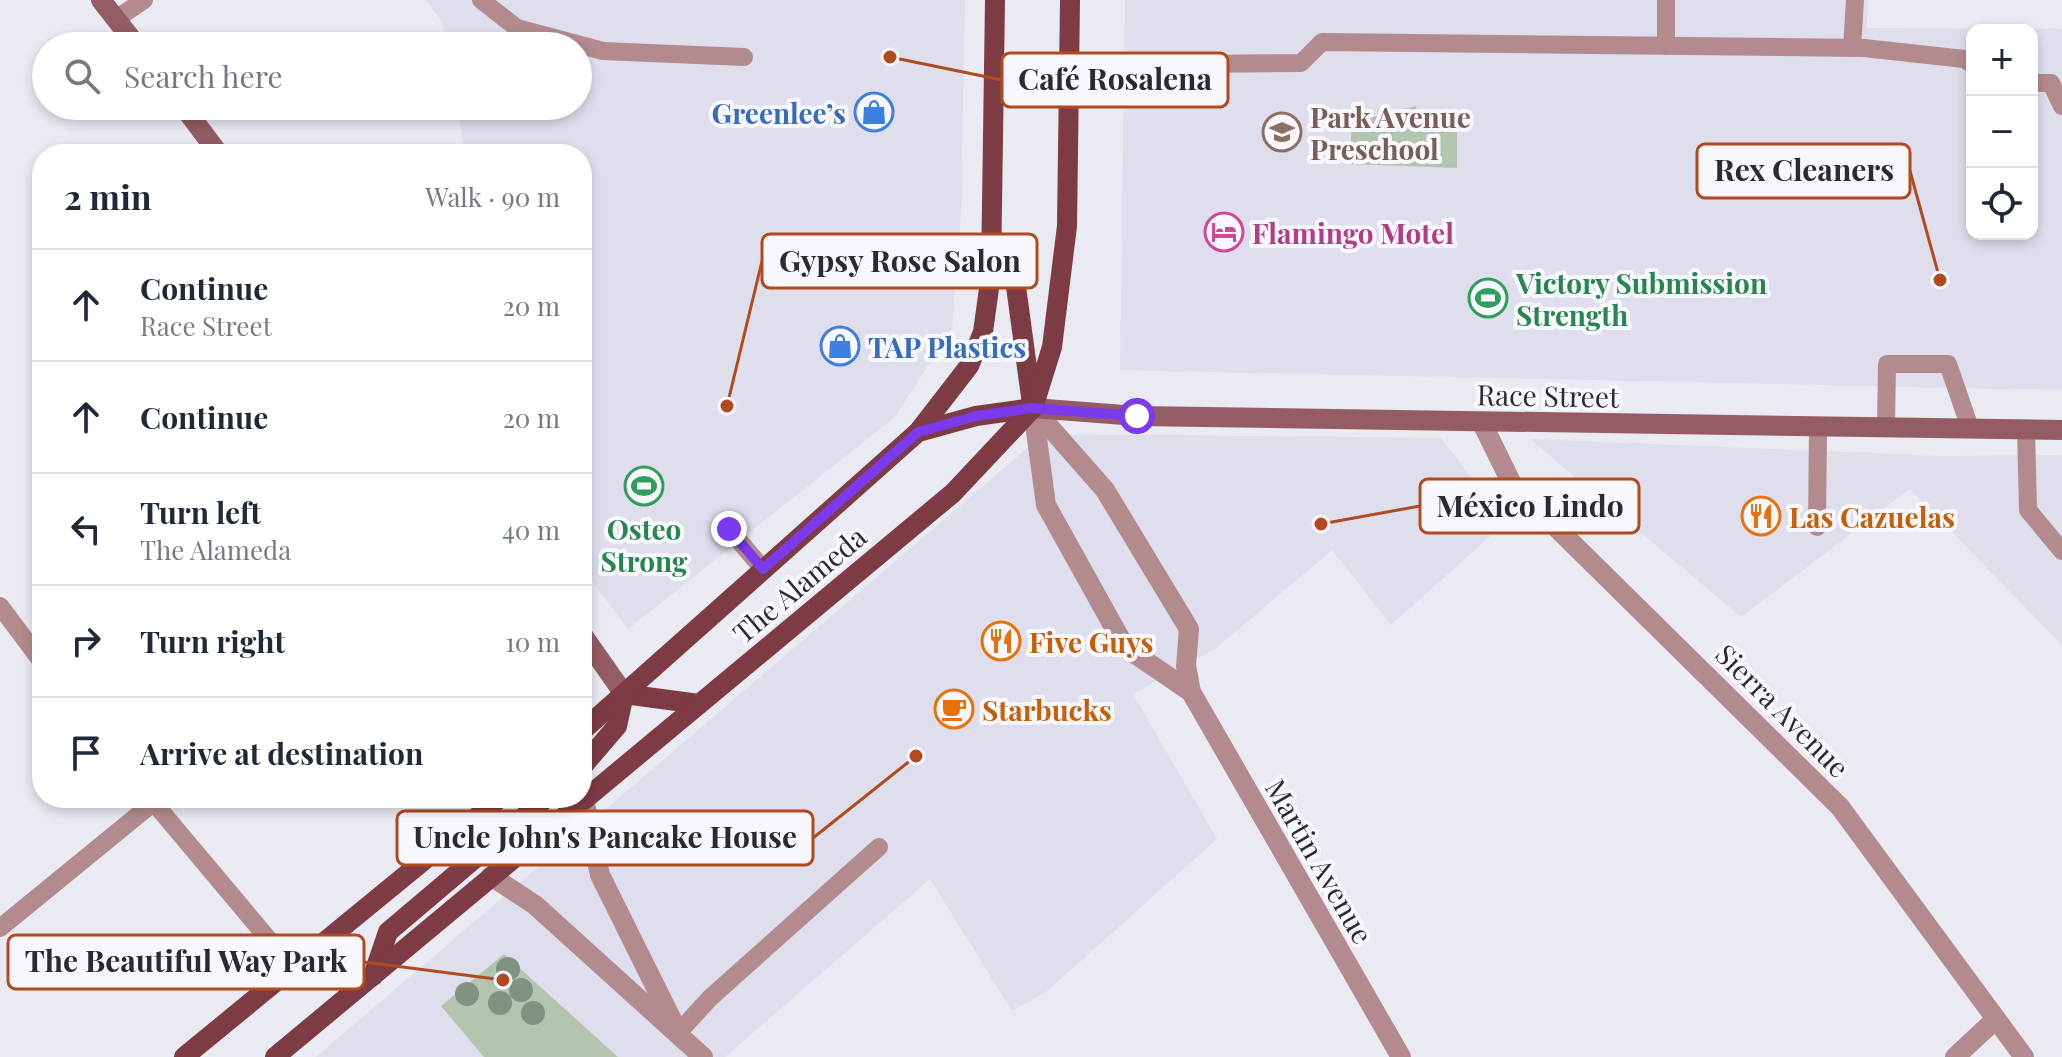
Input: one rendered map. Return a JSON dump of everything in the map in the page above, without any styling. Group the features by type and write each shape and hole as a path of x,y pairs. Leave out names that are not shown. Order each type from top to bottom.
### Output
{"main road":[{"path":"101,0 126,32"},
{"name":"The Alameda","path":"592,722 918,432 969,366 983,332 991,274 995,0"},
{"name":"The Alameda","path":"592,792 953,493 1033,408 1052,347 1062,288 1067,226 1070,0"},
{"path":"194,120 212,144"},
{"path":"918,432 976,416 1033,408 1014,272 991,246"},
{"name":"Race Street","path":"1033,408 1137,416 2062,430"},
{"path":"592,648 624,694 617,726 592,755"},
{"path":"624,694 699,704"},
{"path":"184,1057 291,966 488,808"},
{"path":"373,976 388,932 534,808"},
{"name":"The Alameda","path":"275,1057 573,808"}],"street":[{"name":"Martin Avenue","path":"1033,408 1046,505 1125,647 1191,692"},
{"name":"Martin Avenue","path":"1033,408 1105,490 1189,629 1186,666 1191,692 1401,1057"},
{"name":"Sierra Avenue","path":"1482,423 1512,484 1840,807 2024,1057"},
{"path":"586,808 600,875 678,1033"},
{"path":"491,876 535,905 703,1057"},
{"path":"1955,1057 1996,1019"}],"lane":[{"path":"116,19 144,0"},
{"path":"481,0 517,28 532,32"},
{"path":"1666,0 1666,46"},
{"path":"1852,48 1855,0"},
{"path":"1070,65 1301,63 1322,42 1852,48 1966,60"},
{"path":"592,48 744,57"},
{"path":"2038,83 2051,83 2062,106"},
{"path":"943,267 991,274"},
{"path":"1886,427 1887,364 1948,364 1970,428"},
{"path":"1817,527 1818,426"},
{"path":"2026,429 2028,510 2062,551"},
{"path":"729,529 763,569"},
{"path":"0,606 32,649"},
{"path":"0,928 144,808"},
{"path":"161,808 291,966"},
{"path":"678,1033 710,998 879,847"}],"shaded area":[{"path":"426,0 965,0 961,214 952,328 895,417 628,629 592,581 592,144 463,144 459,120 592,120 592,32 444,32 442,22"},
{"path":"1125,0 1868,0 1867,28 1966,29 1966,240 2038,240 2038,29 2062,29 2062,390 1120,370"},
{"path":"1044,434 1441,438 1506,522 1391,625 1332,550 1216,648 1133,694 1217,839 1046,992 1012,1011 930,879 725,1057 316,1057"},
{"path":"1530,439 1942,456 2062,455 2062,645 1910,489 1741,617"}],"green space":[{"path":"1416,106 1418,127 1457,125 1457,168 1351,164 1351,123"},
{"path":"504,954 618,1057 484,1057 441,1006"}],"place":[{"name":"Café Rosalena","path":"890,57"},
{"name":"Greenlee’s","path":"874,112"},
{"name":"Park Avenue Preschool","path":"1282,132"},
{"name":"Flamingo Motel","path":"1224,232"},
{"name":"Rex Cleaners","path":"1940,280"},
{"name":"Victory Submission Strength","path":"1488,298"},
{"name":"TAP Plastics","path":"840,346"},
{"name":"Gypsy Rose Salon","path":"727,406"},
{"name":"Osteo Strong","path":"644,486"},
{"name":"Las Cazuelas","path":"1761,516"},
{"name":"México Lindo","path":"1321,524"},
{"name":"Five Guys","path":"1001,641"},
{"name":"Starbucks","path":"954,709"},
{"name":"Uncle John's Pancake House","path":"916,756"},
{"name":"The Beautiful Way Park","path":"503,980"}],"route":[{"path":"729,529 763,569 918,432 976,416 1033,408 1137,416"}]}
